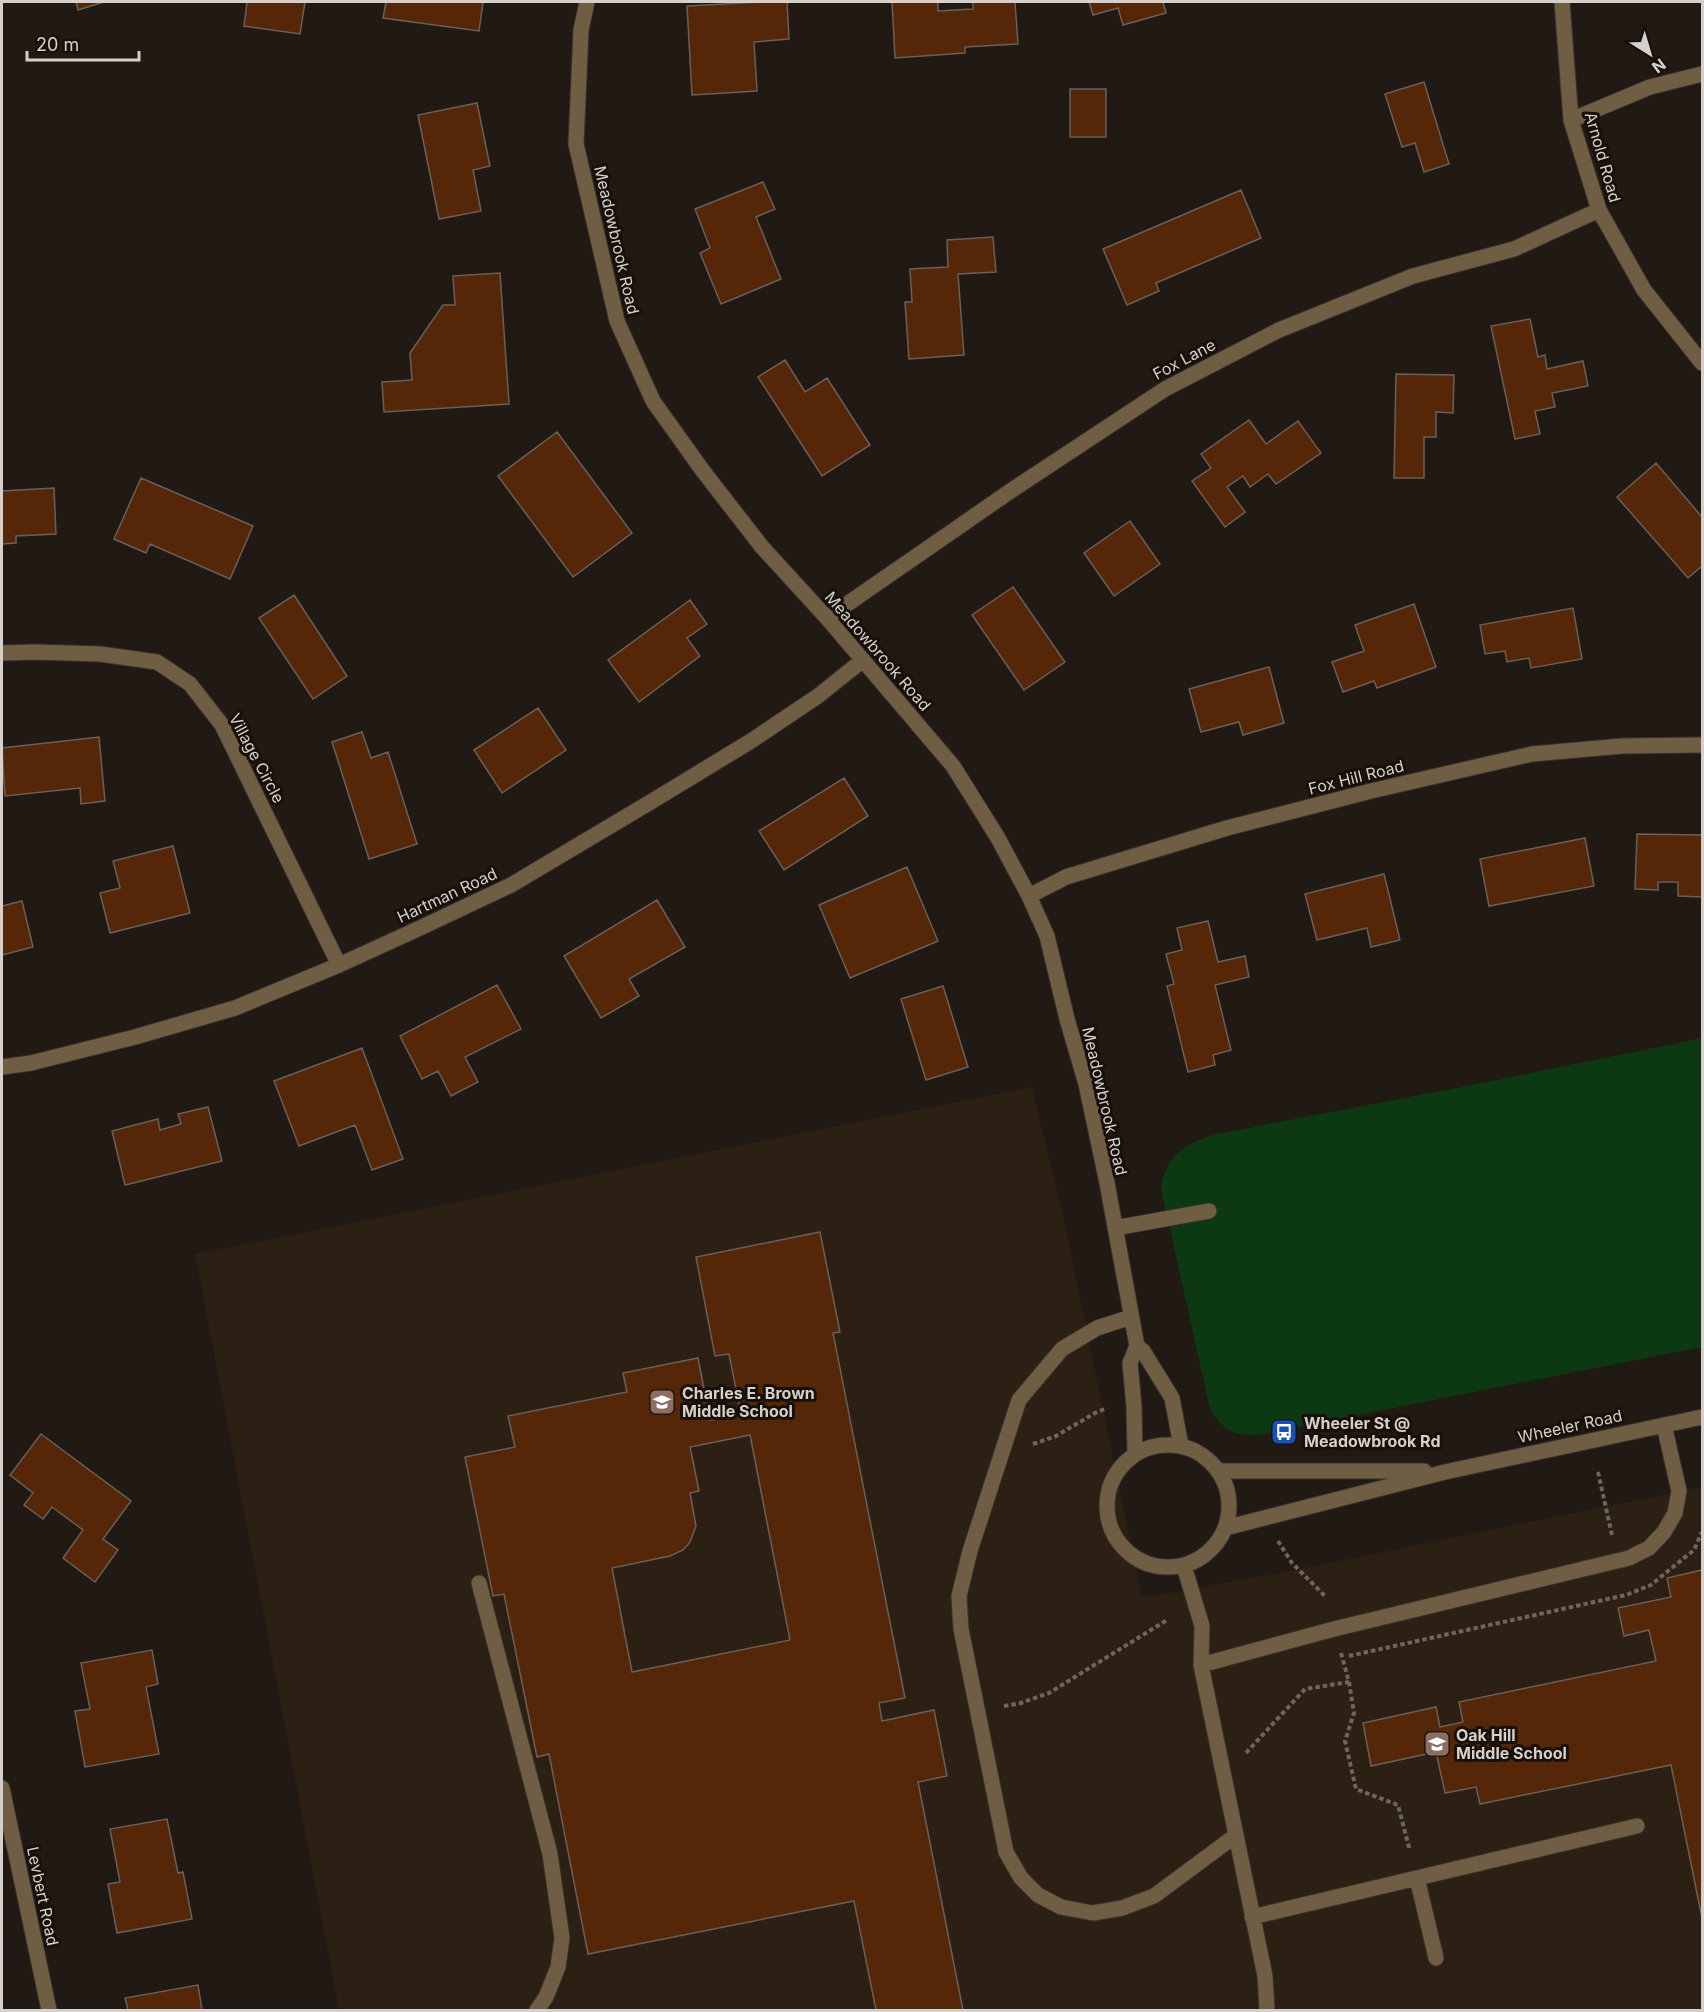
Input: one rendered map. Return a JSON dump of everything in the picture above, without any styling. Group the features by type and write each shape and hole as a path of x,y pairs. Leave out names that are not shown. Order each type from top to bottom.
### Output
{"street":[{"name":"Meadowbrook Road","path":"587,2 581,30 576,144 617,321 653,401 703,471 762,547 827,618 953,766 998,838 1047,936 1067,1019 1086,1084 1137,1347 1130,1363 1135,1453"},
{"name":"Arnold Road","path":"1562,2 1571,120 1599,210 1644,290 1702,363"},
{"path":"1571,120 1650,87 1702,74"},
{"name":"Fox Lane","path":"827,618 1012,490 1165,389 1279,330 1413,276 1514,249 1599,210"},
{"name":"Village Circle","path":"2,653 100,654 157,662 190,684 222,725 339,965"},
{"name":"Hartman Road","path":"2,1067 31,1063 135,1037 235,1008 339,965 511,885 751,741 818,696 863,660"},
{"name":"Fox Hill Road","path":"1029,896 1066,878 1227,828 1371,791 1532,754 1622,746 1702,745"},
{"path":"1115,1228 1209,1211"},
{"path":"1131,1317 1097,1328 1062,1349 1019,1400 970,1551 959,1596 962,1629 1006,1852 1021,1878 1038,1895 1061,1907 1093,1913 1122,1908 1154,1896 1235,1836"},
{"name":"Meadowbrook Road","path":"1137,1347 1143,1351 1172,1398 1182,1446"},
{"name":"Wheeler Road","path":"1225,1528 1444,1472 1702,1417"},
{"path":"1201,1665 1334,1629 1629,1558 1649,1548 1670,1523 1675,1513 1679,1491 1664,1425"},
{"path":"1150,1446 1182,1446 1197,1451 1219,1471 1226,1484 1229,1514 1218,1541 1208,1552 1184,1566 1151,1565 1125,1550 1114,1537 1108,1523 1106,1507 1108,1491 1123,1463 1135,1453 1150,1446"},
{"name":"Wheeler Road","path":"1219,1471 1444,1472"},
{"path":"1184,1566 1202,1626 1201,1665 1265,1976 1267,2010"},
{"path":"479,1583 550,1854 562,1938 558,1966 546,1997 537,2010"},
{"name":"Levbert Road","path":"2,1788 49,2010"},
{"path":"1252,1917 1637,1826"},
{"path":"1417,1878 1436,1958"}],"path":[{"path":"1026,1447 1056,1436 1095,1413 1111,1407"},
{"path":"1598,1472 1614,1542"},
{"path":"1273,1533 1292,1563 1326,1597"},
{"path":"1021,1703 1049,1693 1167,1620"},
{"path":"1338,1647 1349,1682 1354,1713 1345,1741 1356,1789 1398,1805 1417,1878"},
{"path":"1223,1778 1305,1689 1349,1682"}],"shaded area":[{"name":"Charles E. Brown Middle School","path":"1032,1087 1064,1220 1142,1598 1294,1570 1702,1487 1702,2010 339,2010 195,1254"}],"green space":[{"path":"1702,1038 1702,1347 1257,1435 1241,1434 1229,1430 1215,1416 1210,1409 1161,1189 1167,1168 1177,1153 1192,1143 1212,1135"}],"building":[{"path":"76,2 104,2 78,10"},
{"path":"247,2 305,2 300,34 244,26"},
{"path":"386,2 483,2 479,31 383,18"},
{"path":"787,2 789,39 754,42 757,91 692,95 687,6"},
{"path":"892,2 938,2 938,11 973,9 973,2 1015,2 1018,44 965,47 965,53 895,58"},
{"path":"1089,2 1163,2 1166,13 1123,25 1118,8 1093,15"},
{"path":"1424,82 1449,164 1424,172 1415,143 1402,147 1385,94"},
{"path":"1070,89 1106,89 1106,137 1070,137"},
{"path":"477,103 490,166 473,170 481,211 439,219 418,115"},
{"path":"763,182 775,209 756,217 781,279 721,304 700,253 710,248 695,209"},
{"path":"1241,190 1261,238 1156,283 1159,291 1127,305 1103,249"},
{"path":"993,237 996,272 958,274 964,355 909,359 905,302 912,302 910,269 948,267 947,240"},
{"path":"500,273 509,404 384,412 382,382 412,380 410,353 443,305 455,305 453,276"},
{"path":"1530,319 1538,357 1545,355 1547,369 1583,361 1588,386 1552,393 1555,407 1535,411 1540,434 1515,439 1491,326"},
{"path":"785,360 805,392 827,378 870,445 822,476 758,377"},
{"path":"1396,374 1454,375 1453,413 1436,412 1436,437 1424,437 1424,478 1394,478"},
{"path":"1249,420 1266,444 1298,421 1321,453 1276,484 1268,474 1250,487 1243,476 1227,487 1245,512 1225,527 1192,481 1211,468 1201,454"},
{"path":"557,432 632,533 573,577 498,476"},
{"path":"1656,463 1702,517 1702,566 1688,578 1617,497"},
{"path":"141,478 253,526 230,579 150,544 146,553 114,539"},
{"path":"54,488 56,534 16,536 16,543 2,544 2,491"},
{"path":"1130,521 1160,564 1114,596 1084,553"},
{"path":"1013,587 1065,662 1024,690 972,615"},
{"path":"294,595 347,676 313,699 259,618"},
{"path":"690,600 707,624 687,638 700,656 639,702 608,660"},
{"path":"1414,604 1436,667 1377,688 1374,681 1343,692 1332,662 1364,651 1355,625"},
{"path":"1573,608 1582,659 1531,668 1529,658 1507,662 1505,651 1485,654 1480,625"},
{"path":"1269,667 1284,723 1243,735 1239,722 1201,732 1189,689"},
{"path":"538,708 566,750 502,793 474,750"},
{"path":"362,732 371,758 388,752 417,844 369,859 332,742"},
{"path":"99,737 105,801 81,804 80,788 5,796 2,748"},
{"path":"844,778 868,816 784,870 759,831"},
{"path":"1637,834 1702,835 1702,897 1678,896 1678,882 1658,882 1658,890 1635,889"},
{"path":"1585,838 1594,886 1489,906 1480,859"},
{"path":"173,846 190,913 110,933 100,893 120,888 113,861"},
{"path":"907,867 938,941 850,978 819,905"},
{"path":"1384,874 1400,940 1371,947 1367,928 1317,940 1305,894"},
{"path":"657,900 685,947 629,979 639,996 601,1018 564,956"},
{"path":"22,901 33,947 2,955 2,906"},
{"path":"1208,921 1218,962 1245,956 1249,977 1215,985 1231,1050 1213,1055 1215,1065 1188,1072 1167,986 1174,984 1166,954 1182,950 1177,928"},
{"path":"497,985 521,1029 465,1057 478,1082 451,1096 438,1071 422,1079 400,1036"},
{"path":"943,986 968,1067 926,1080 901,999"},
{"path":"362,1048 403,1159 372,1170 355,1125 299,1146 274,1081"},
{"path":"208,1107 222,1161 125,1185 112,1131 158,1119 160,1130 181,1124 178,1114"},
{"path":"820,1232 840,1332 833,1333 905,1698 879,1703 882,1721 934,1710 947,1776 918,1782 963,2010 876,2010 854,1901 588,1954 549,1754 537,1757 504,1594 493,1596 465,1457 515,1447 508,1416 627,1392 623,1373 698,1358 710,1420 741,1414 729,1354 715,1356 696,1257","holes":["750,1435 790,1640 632,1672 612,1568 670,1556 683,1550 690,1542 696,1526 690,1493 699,1491 690,1447"]},
{"path":"41,1434 131,1501 103,1539 118,1550 95,1582 63,1558 83,1530 52,1507 43,1519 24,1505 33,1493 10,1475"},
{"path":"1702,1570 1702,1918 1671,1765 1480,1804 1476,1787 1445,1793 1436,1752 1371,1766 1363,1723 1436,1707 1440,1727 1463,1722 1459,1702 1656,1661 1649,1630 1624,1636 1618,1608 1671,1597 1667,1578"},
{"path":"152,1650 158,1684 146,1687 159,1754 85,1767 75,1711 90,1709 81,1663"},
{"path":"167,1819 178,1873 183,1872 192,1919 117,1933 108,1884 120,1882 110,1829"},
{"path":"198,1985 202,2010 128,2010 125,1998"}],"place":[{"name":"Charles E. Brown Middle School","path":"662,1402"},
{"name":"Wheeler St @ Meadowbrook Rd","path":"1284,1432"},
{"name":"Oak Hill Middle School","path":"1437,1744"}]}
